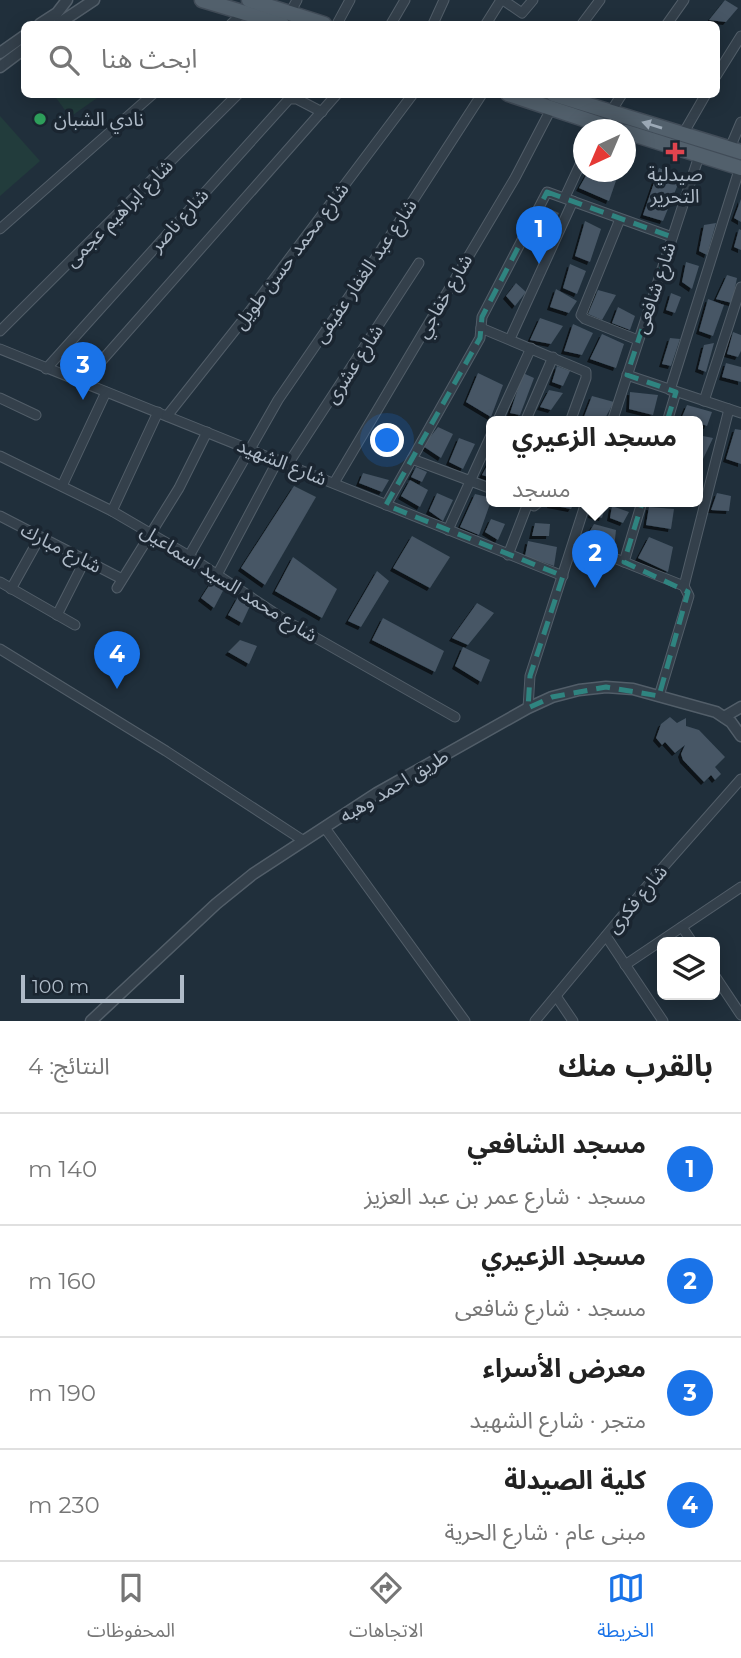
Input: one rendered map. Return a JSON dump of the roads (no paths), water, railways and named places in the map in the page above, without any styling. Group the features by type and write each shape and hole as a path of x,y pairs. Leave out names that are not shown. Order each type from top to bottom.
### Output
{"main road":[{"path":"202,0 289,13 314,21"},
{"path":"530,98 610,113 736,150"},
{"path":"552,102 583,119"},
{"path":"636,136 741,168"}],"street":[{"path":"45,21 57,13 67,0"},
{"path":"62,21 94,0"},
{"path":"339,21 350,0"},
{"path":"393,21 405,0"},
{"path":"434,21 444,0"},
{"path":"488,21 502,0 522,13 533,0"},
{"path":"584,21 600,0"},
{"path":"669,21 684,0"},
{"path":"233,21 246,6"},
{"path":"720,70 741,36"},
{"path":"0,53 18,49"},
{"path":"0,67 18,49"},
{"path":"0,229 148,98"},
{"name":"شارع ابراهيم عجمى","path":"0,331 234,98"},
{"path":"82,383 334,98"},
{"name":"شارع محمد حسن طويل","path":"112,511 162,414 251,309 410,98"},
{"name":"شارع عبد الغفار عفيفى","path":"189,556 278,400 381,250 478,98"},
{"path":"610,113 619,98"},
{"path":"682,134 704,98"},
{"name":"شارع ناصر","path":"46,369 289,99 297,99 322,112"},
{"name":"شارع خفاجي","path":"334,483 515,178 552,102"},
{"path":"736,150 741,122"},
{"name":"شارع شافعى","path":"614,416 699,156"},
{"path":"668,416 673,391 741,168"},
{"path":"510,339 575,182"},
{"path":"386,505 480,338 482,317 546,194 549,192 672,237"},
{"path":"620,219 581,315 638,340"},
{"name":"شارع عشرى","path":"288,464 419,263"},
{"path":"704,401 741,287"},
{"path":"481,328 583,370 587,374 571,416"},
{"path":"500,416 531,348"},
{"name":"شارع الشهيد","path":"0,349 563,576"},
{"path":"529,416 553,358"},
{"path":"627,375 741,413"},
{"path":"62,486 106,392"},
{"path":"0,398 36,415"},
{"path":"659,696 689,596 684,586 729,409"},
{"path":"150,533 186,476 206,432"},
{"path":"448,530 486,446"},
{"name":"شارع محمد السيد اسماعيل","path":"0,456 112,511 189,556 288,622 455,717"},
{"path":"412,459 486,487"},
{"path":"217,575 278,460"},
{"path":"508,555 525,507"},
{"path":"528,708 530,676 584,507"},
{"path":"624,562 640,507"},
{"name":"شارع مبارك","path":"0,516 85,560 119,584 150,533"},
{"path":"11,589 40,537"},
{"path":"574,542 684,586"},
{"path":"57,614 85,560"},
{"path":"0,582 75,625"},
{"path":"0,649 166,751 304,842"},
{"name":"طريق احمد وهبه","path":"91,1021 253,874 377,793 528,708 552,697 606,687 659,696 709,709 724,716"},
{"path":"741,707 724,716 741,736"},
{"name":"شارع فكرى","path":"535,1021 741,779"},
{"path":"325,828 465,1021"},
{"path":"625,965 741,888"},
{"path":"682,927 689,937"},
{"path":"606,936 663,1021"},
{"path":"720,984 741,1015"},
{"path":"556,996 573,1021"}],"place":[{"name":"نادي الشبان","path":"40,119"},
{"name":"صيدلية التحرير","path":"675,152"},
{"name":"مسجد الشافعي","path":"539,264"},
{"name":"معرض الأسراء","path":"83,400"},
{"name":"مسجد الزعيري","path":"595,588"},
{"name":"كلية الصيدلة","path":"117,689"}]}
